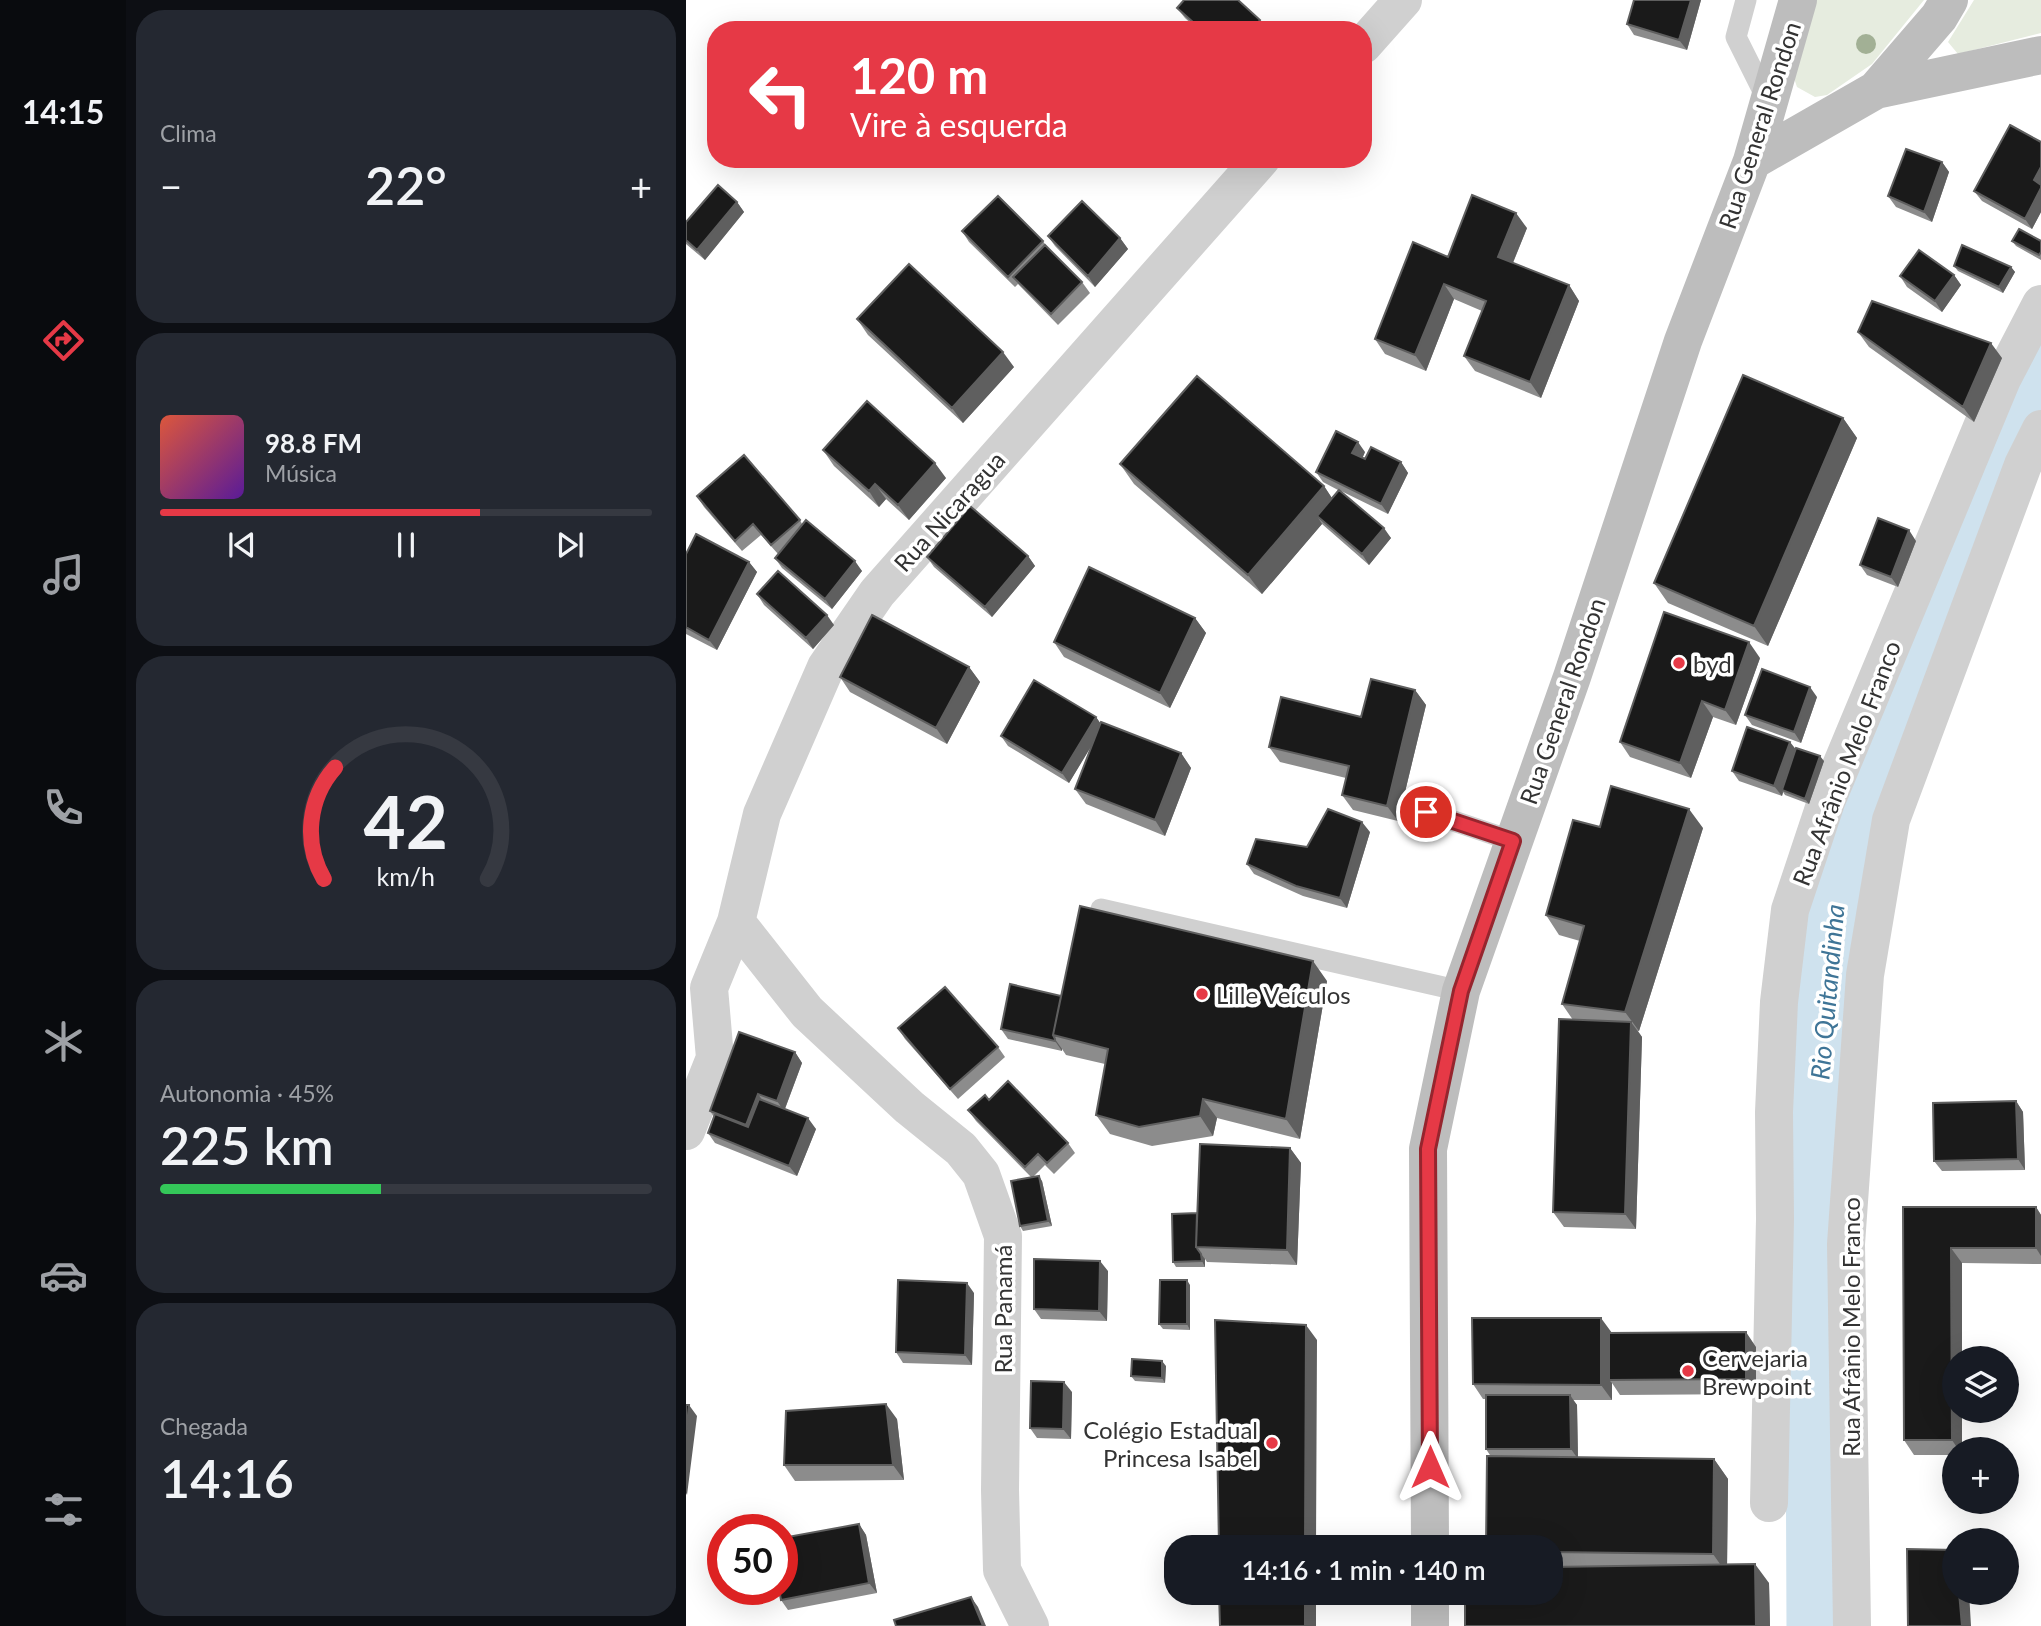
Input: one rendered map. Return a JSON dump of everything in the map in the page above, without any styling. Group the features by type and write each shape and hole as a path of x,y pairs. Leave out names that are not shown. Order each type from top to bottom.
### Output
{"main road":[{"name":"Rua General Rondon","path":"1430,1535 1428,1149 1461,991 1572,677 1683,341 1752,161 1798,0"},
{"path":"1876,90 1939,16 1949,0"},
{"path":"1752,161 1876,90 2041,55"},
{"path":"1430,1605 1430,1626"}],"street":[{"path":"1372,35 1403,0"},
{"name":"Rua Nicaragua","path":"686,1131 715,1058 709,988 736,922 762,814 825,667 877,593 1253,168"},
{"name":"Rua Afrânio Melo Franco","path":"1769,1503 1775,1219 1774,1112 1779,1002 1790,910 1831,790 2002,379 2041,304"},
{"name":"Rua Afrânio Melo Franco","path":"1852,1626 1846,1244 1865,975 1891,821 2023,465 2041,429"},
{"name":"Rua Panamá","path":"736,922 807,1012 909,1107 961,1149 981,1174 1003,1236 1000,1490 1002,1570 1030,1626"}],"lane":[{"path":"1745,0 1736,37 1769,102"},
{"path":"1406,805 1513,841"},
{"path":"1101,909 1461,991"}],"shaded area":[{"path":"1815,0 1924,0 1872,64 1827,95 1815,97 1797,87 1792,72"},
{"path":"1974,0 2041,0 2041,33 1958,54 1948,42"}],"building":[{"path":"1184,0 1238,0 1260,20 1192,21 1177,8"},
{"path":"1634,0 1691,0 1679,40 1627,24"},
{"path":"2010,125 2041,142 2041,167 2034,180 2041,188 2025,219 1974,191"},
{"path":"1906,149 1942,162 1924,212 1888,196"},
{"path":"718,185 737,202 697,250 686,240 686,222"},
{"path":"1472,195 1516,213 1498,257 1569,285 1530,382 1464,356 1486,301 1444,284 1415,355 1375,339 1413,242 1448,257"},
{"path":"998,196 1043,241 1008,277 962,231"},
{"path":"1082,201 1120,238 1088,276 1048,236"},
{"path":"2019,229 2041,241 2039,255 2012,241"},
{"path":"1045,245 1082,282 1051,314 1013,277"},
{"path":"1962,245 2011,267 1999,287 1954,266"},
{"path":"1919,250 1954,275 1935,301 1900,276"},
{"path":"909,264 1003,352 952,408 857,319"},
{"path":"1872,301 1991,343 1963,407 1858,332"},
{"path":"1743,375 1843,418 1754,626 1654,583"},
{"path":"1197,376 1324,486 1248,575 1120,464"},
{"path":"867,401 935,463 898,505 875,484 869,491 823,450"},
{"path":"1336,431 1358,442 1352,453 1365,459 1371,447 1401,462 1381,504 1316,472"},
{"path":"744,455 800,520 771,545 753,524 735,541 697,496"},
{"path":"1339,490 1384,528 1362,554 1317,516"},
{"path":"970,506 1028,556 985,607 927,557"},
{"path":"1878,518 1909,530 1891,577 1860,565"},
{"path":"806,520 855,561 825,599 775,558"},
{"path":"696,534 749,562 709,640 686,627 686,554"},
{"path":"1089,567 1195,618 1160,693 1054,642"},
{"path":"778,571 827,615 806,638 757,594"},
{"path":"1664,612 1749,642 1725,710 1702,701 1680,763 1620,742"},
{"path":"872,615 969,667 936,728 840,677"},
{"path":"1762,669 1810,687 1794,732 1745,715"},
{"path":"1371,679 1415,690 1387,806 1342,795 1349,766 1269,747 1281,697 1361,717"},
{"path":"1034,680 1096,717 1062,773 1001,736"},
{"path":"1101,722 1181,753 1155,820 1075,789"},
{"path":"1747,727 1790,742 1774,786 1732,771"},
{"path":"1796,748 1820,756 1805,799 1782,790"},
{"path":"1611,786 1689,809 1625,1012 1562,1004 1584,926 1546,915 1573,820 1600,827"},
{"path":"1328,809 1362,822 1340,898 1296,886 1247,864 1256,839 1307,847"},
{"path":"1080,906 1313,961 1286,1119 1203,1099 1200,1116 1139,1127 1096,1115 1108,1049 1053,1035"},
{"path":"1010,984 1061,996 1053,1035 1055,1041 1001,1029"},
{"path":"945,987 998,1047 950,1089 898,1028"},
{"path":"1559,1019 1631,1022 1625,1214 1553,1212"},
{"path":"739,1032 795,1052 777,1101 758,1094 746,1125 710,1111"},
{"path":"1008,1081 1068,1143 1047,1163 1038,1154 1025,1167 968,1110 985,1095 989,1100"},
{"path":"759,1099 808,1118 789,1166 708,1133 715,1114 748,1127"},
{"path":"2016,1101 2018,1159 1934,1161 1933,1103"},
{"path":"1200,1144 1290,1148 1287,1250 1196,1247"},
{"path":"1039,1176 1048,1221 1020,1226 1011,1181"},
{"path":"1903,1207 2036,1207 2036,1248 1951,1248 1952,1346 1942,1346 1942,1423 1952,1423 1952,1437 1942,1437 1942,1440 1904,1440"},
{"path":"1197,1213 1196,1247 1202,1261 1173,1262 1172,1214"},
{"path":"1034,1259 1100,1261 1099,1311 1034,1309"},
{"path":"898,1280 967,1283 965,1355 896,1352"},
{"path":"1160,1280 1187,1280 1187,1324 1159,1324"},
{"path":"1472,1318 1601,1318 1601,1385 1473,1384"},
{"name":"Colégio Estadual Princesa Isabel","path":"1215,1320 1306,1325 1305,1535 1219,1535"},
{"name":"Cervejaria Brewpoint","path":"1746,1332 1746,1379 1609,1380 1609,1333"},
{"path":"1132,1359 1162,1361 1162,1378 1131,1376"},
{"path":"1031,1381 1064,1382 1063,1429 1030,1428"},
{"path":"1486,1395 1570,1395 1571,1449 1486,1449"},
{"path":"886,1404 893,1465 784,1465 786,1411"},
{"path":"686,1405 689,1405 686,1435"},
{"path":"1487,1456 1714,1459 1713,1554 1563,1552 1563,1535 1486,1535"},
{"path":"859,1524 869,1583 798,1597 798,1535"},
{"path":"1907,1549 1942,1550 1942,1605 1960,1605 1962,1626 1908,1626"},
{"path":"1755,1564 1756,1626 1465,1626 1465,1605 1563,1605 1563,1567"},
{"path":"971,1597 983,1626 896,1626 894,1620"},
{"path":"1219,1605 1305,1605 1305,1626 1220,1626"}],"waterway":[{"name":"Rio Quitandinha","path":"1818,1626 1816,1139 1830,909 1991,467 2041,354"}],"place":[{"name":"byd","path":"1679,663"},
{"name":"Lille Veículos","path":"1202,994"},
{"name":"Cervejaria Brewpoint","path":"1688,1371"},
{"name":"Colégio Estadual Princesa Isabel","path":"1272,1443"}],"route":[{"path":"1426,812 1513,841 1461,991 1428,1149 1430,1467"}]}
